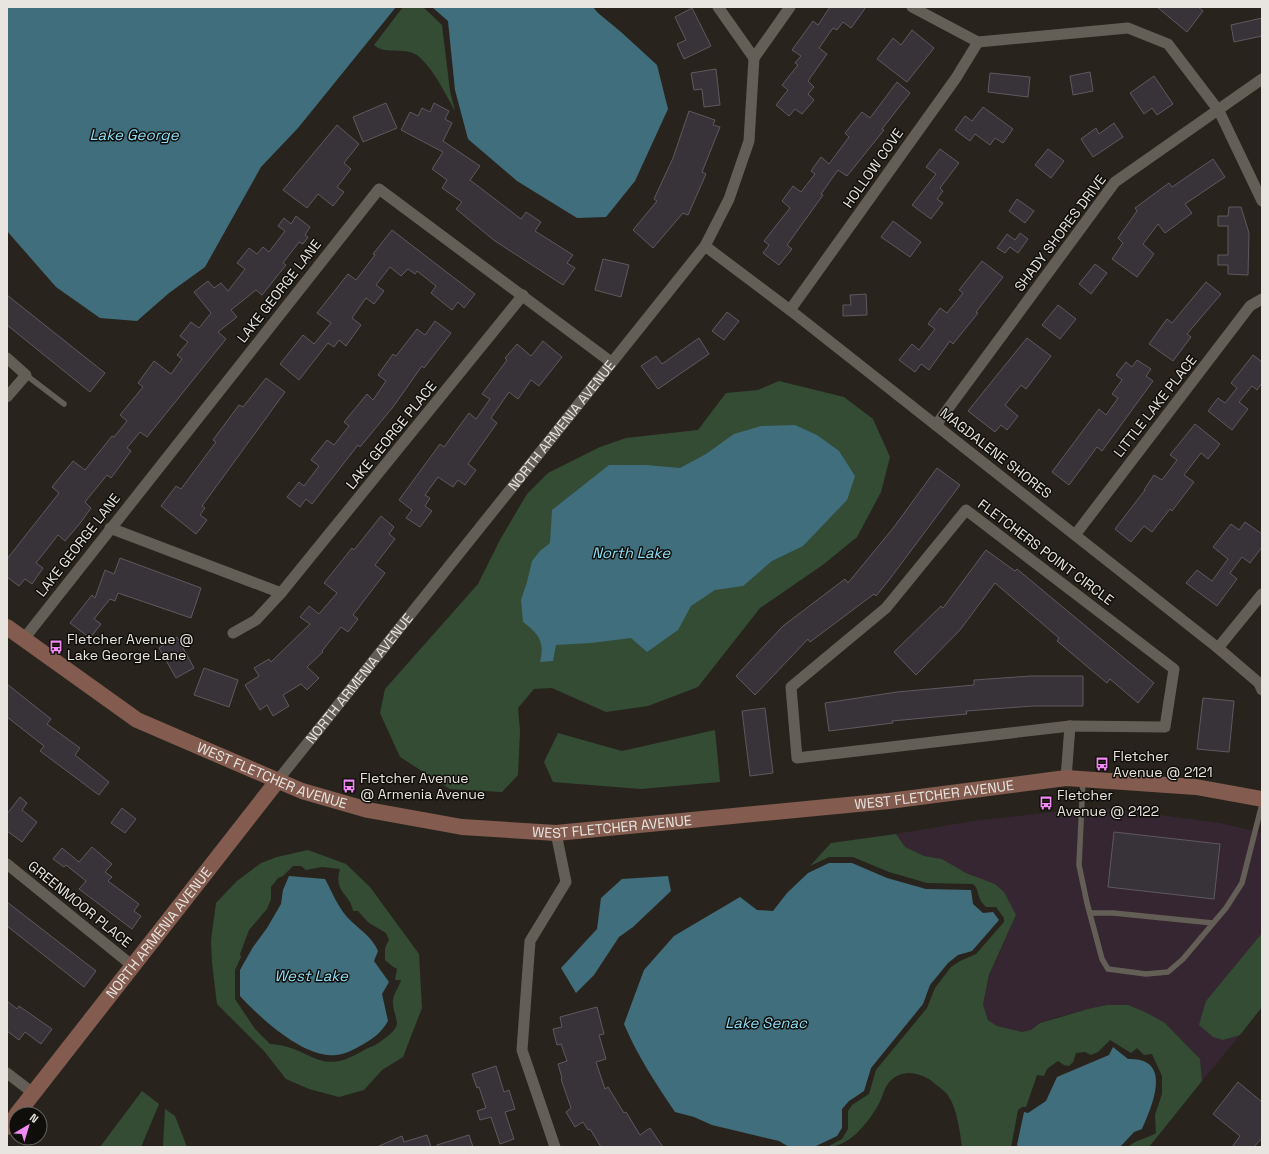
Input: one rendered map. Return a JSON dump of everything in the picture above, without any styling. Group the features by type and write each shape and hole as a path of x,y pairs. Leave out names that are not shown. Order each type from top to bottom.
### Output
{"main road":[{"name":"WEST FLETCHER AVENUE","path":"7,627 23,640 137,720 302,791 368,810 462,827 556,832 889,801 1066,778 1196,787 1262,799"},
{"name":"NORTH ARMENIA AVENUE","path":"24,1106 134,967 278,780"}],"street":[{"path":"718,7 754,58 790,7"},
{"path":"912,7 978,42 1128,28 1168,44 1219,111 1262,201"},
{"name":"HOLLOW COVE","path":"790,310 956,78 978,42"},
{"name":"NORTH ARMENIA AVENUE","path":"278,780 705,246 729,199 749,141 754,58"},
{"name":"SHADY SHORES DRIVE","path":"936,425 1115,182 1219,111 1262,79"},
{"name":"LAKE GEORGE LANE","path":"23,640 379,189 524,295 611,362"},
{"name":"MAGDALENE SHORES","path":"705,246 790,310 1218,648 1259,683 1262,690"},
{"name":"LAKE GEORGE PLACE","path":"233,633 256,620 281,593 524,295"},
{"name":"LITTLE LAKE PLACE","path":"1074,535 1250,306 1262,299"},
{"path":"7,358 26,375 7,397"},
{"name":"FLETCHERS POINT CIRCLE","path":"966,510 1174,669 1165,728 1070,726 797,758 791,687 886,608 966,510"},
{"path":"110,528 281,593"},
{"path":"1218,648 1262,594"},
{"path":"1066,778 1070,726"},
{"path":"554,1147 522,1050 530,941 566,882 556,832"},
{"name":"GREENMOOR PLACE","path":"7,864 134,967"},
{"path":"7,1073 33,1094"}],"lane":[{"path":"26,375 64,404"},
{"path":"1084,779 1079,865 1102,959 1108,969 1146,974 1168,972 1183,959 1226,908 1242,884 1262,804"},
{"path":"1090,913 1113,913 1214,923"}],"shaded area":[{"path":"1099,807 1220,823 1262,833 1262,933 1206,1001 1240,1035 1202,1081 1200,1059 1165,1023 1107,1005 1057,1017 1040,1023 1031,1030 1022,1032 997,1026 988,1020 983,1005 990,974 1016,915 995,884 966,873 942,859 924,856 905,847 896,834 973,821"}],"green space":[{"path":"403,7 423,7 442,25 450,91 455,111 430,69 417,55 405,51 391,51 382,49 374,45"},
{"path":"779,381 844,397 873,419 890,457 881,492 857,537 824,564 760,608 698,687 648,706 606,712 552,688 534,689 518,708 520,731 518,775 502,792 450,789 400,757 380,713 385,689 478,584 501,538 527,494 548,473 600,447 626,438 698,430 726,393 758,390"},
{"path":"715,730 720,782 641,789 553,782 544,762 558,733 622,751"},
{"path":"896,834 905,847 924,856 942,859 966,873 995,884 1004,892 1016,915 989,975 983,1005 988,1020 997,1026 1022,1032 1031,1030 1040,1023 1088,1009 1107,1005 1128,1005 1165,1023 1200,1059 1202,1081 1149,1147 1128,1147 1156,1133 1155,1115 1162,1094 1162,1076 1152,1054 1144,1055 1137,1048 1131,1053 1110,1040 1098,1052 1091,1055 1085,1052 1076,1053 1073,1062 1069,1066 1058,1061 1047,1069 1044,1076 1037,1075 1026,1107 1022,1107 1018,1110 1011,1147 962,1147 956,1114 948,1095 922,1075 909,1073 897,1076 887,1085 877,1107 868,1121 856,1134 843,1143 827,1147 842,1139 848,1129 848,1111 852,1105 869,1094 876,1070 927,1008 935,988 951,967 976,954 1004,922 1004,918 996,907 986,907 983,904 977,889 973,884 927,883 889,872 853,857 829,857 810,866 831,843"},
{"path":"308,850 346,864 370,887 419,954 422,1008 403,1057 382,1070 364,1090 339,1097 309,1089 286,1079 264,1051 217,1004 211,940 216,903 237,881 261,863 277,857","holes":["293,866 301,866 306,870 322,867 340,869 338,877 339,883 343,893 352,905 353,911 358,911 369,923 386,933 389,940 385,948 385,960 397,969 395,980 401,980 393,1000 397,1024 395,1029 376,1045 336,1062 316,1059 284,1046 270,1044 255,1029 235,999 235,970 241,957 240,954 249,930 267,909 271,899 271,887 278,878 283,876"]},
{"path":"1262,933 1262,1007 1240,1035 1223,1040 1213,1037 1199,1025 1206,1001"},
{"path":"142,1091 159,1104 141,1147 100,1147"},
{"path":"165,1109 175,1116 187,1147 163,1147"}],"water":[{"name":"Lake George","path":"7,7 396,7 298,128 261,167 205,267 169,293 137,321 100,318 56,287 7,231"},
{"path":"432,7 593,7 657,65 668,109 635,181 606,217 577,218 517,181 468,139 455,90 448,21"},
{"name":"North Lake","path":"795,425 817,435 839,451 855,476 847,500 803,546 772,561 743,586 715,590 691,606 678,630 647,652 631,638 591,643 556,645 553,661 540,662 542,649 541,644 533,630 523,622 521,600 532,561 540,551 550,543 552,510 609,465 646,465 680,468 706,454 734,434 761,426"},
{"name":"Lake Senac","path":"829,863 852,863 887,878 926,889 971,890 973,904 983,913 993,912 999,920 972,951 958,955 948,963 930,985 923,1004 871,1068 864,1091 849,1101 842,1109 842,1128 837,1136 814,1147 789,1147 779,1141 712,1125 694,1117 675,1112 641,1058 624,1024 644,970 674,936 740,897 757,910 773,911 787,893 808,873"},
{"name":"West Lake","path":"289,876 325,879 343,912 372,941 378,951 374,961 389,982 382,994 388,1021 380,1032 374,1037 346,1053 324,1055 311,1051 297,1044 259,1015 240,996 240,970 281,904 283,890"},
{"path":"668,876 671,891 633,927 619,937 594,975 576,993 561,968 597,929 601,898 622,879"},
{"path":"1113,1047 1128,1059 1142,1060 1151,1066 1155,1074 1156,1084 1154,1096 1151,1108 1142,1129 1134,1132 1120,1147 1018,1147 1017,1145 1024,1112 1028,1113 1046,1101 1057,1077 1109,1055"}],"building":[{"path":"830,7 866,7 851,28 843,22 837,30 833,28 819,48 827,54 808,81 814,87 808,94 814,100 802,114 795,109 789,116 776,105 788,90 782,85 798,65 795,63 801,56 792,50 813,21 818,25"},
{"path":"1157,7 1198,7 1203,11 1187,32"},
{"path":"692,8 711,46 684,59 677,44 686,40 675,17"},
{"path":"1262,18 1262,36 1234,42 1231,25"},
{"path":"912,30 934,48 907,82 877,59 893,38 901,45"},
{"path":"716,69 720,105 704,107 702,89 694,90 691,73"},
{"path":"1090,72 1093,91 1073,95 1070,76"},
{"path":"990,73 1030,77 1028,97 988,92"},
{"path":"1154,76 1173,104 1157,115 1152,108 1144,114 1130,93"},
{"path":"897,82 910,93 882,129 884,130 847,176 838,170 821,194 823,195 787,245 792,249 779,265 763,253 769,245 764,241 790,208 782,201 793,186 801,192 815,174 811,171 821,157 829,164 849,137 845,133 862,112 870,118"},
{"path":"386,103 397,128 363,142 353,117"},
{"path":"434,103 449,111 445,119 452,123 443,141 480,166 470,180 521,219 526,212 541,222 535,231 573,255 567,263 575,268 563,285 495,241 456,209 462,202 442,188 447,180 432,169 443,152 401,130 410,112 418,116 422,108 430,112"},
{"path":"983,107 1013,129 1003,143 995,138 990,145 975,134 970,141 955,130 965,116 972,121"},
{"path":"689,111 715,120 713,125 720,127 702,172 706,174 688,215 683,213 653,248 633,230 657,201 654,199 673,158"},
{"path":"1114,123 1123,137 1093,157 1081,139 1096,128 1099,134"},
{"path":"337,125 359,144 344,163 351,169 337,187 344,192 333,206 318,194 307,208 283,190"},
{"path":"940,149 959,163 940,188 943,191 937,199 943,203 931,219 912,205 936,174 926,167"},
{"path":"1048,149 1064,161 1051,178 1035,165"},
{"path":"1213,159 1225,177 1185,204 1192,213 1165,233 1158,224 1143,244 1154,254 1137,277 1112,259 1123,243 1118,238 1137,211 1135,208 1169,183 1172,187"},
{"path":"1017,199 1034,211 1025,223 1009,211"},
{"path":"1229,207 1241,207 1249,233 1248,275 1228,274 1228,265 1218,265 1218,255 1228,255 1228,226 1218,226 1218,216 1228,216"},
{"path":"296,216 310,227 305,235 308,237 303,244 299,242 283,263 286,265 262,295 256,290 231,310 237,317 218,332 226,339 147,437 140,432 127,448 131,451 111,478 107,475 85,502 91,508 65,541 58,535 36,563 43,568 32,584 25,579 19,586 7,577 7,559 59,493 52,487 73,461 85,470 112,436 114,437 127,421 120,415 143,387 138,383 154,361 171,374 182,359 177,355 188,342 180,336 191,322 199,328 211,313 194,292 208,281 214,288 221,283 228,291 245,269 237,263 249,248 257,254 263,247 269,252 285,231 278,226 284,218 291,224"},
{"path":"893,221 921,242 910,257 881,237"},
{"path":"392,230 475,294 464,308 458,302 452,310 431,293 436,286 417,271 415,274 408,269 401,276 390,267 376,285 384,291 374,304 366,298 352,318 361,325 346,346 339,340 334,347 328,343 299,380 280,364 303,335 314,344 331,323 317,313 348,274 356,280 375,255 373,254"},
{"path":"1020,233 1028,239 1018,253 1010,247 1005,253 997,248 1007,234 1015,240"},
{"path":"603,259 629,265 621,297 595,290"},
{"path":"982,261 1003,277 976,312 978,313 953,344 950,341 929,370 921,364 915,372 899,360 912,344 919,350 935,329 928,324 940,308 947,313 963,293 959,290"},
{"path":"1095,264 1107,273 1091,294 1079,284"},
{"path":"1206,282 1221,294 1187,334 1191,337 1173,361 1149,344 1167,319 1172,323"},
{"path":"866,294 867,315 843,316 843,305 851,305 850,295"},
{"path":"7,295 105,373 90,392 7,325"},
{"path":"1058,305 1076,319 1060,339 1042,325"},
{"path":"727,312 739,321 724,340 712,331"},
{"path":"435,321 451,333 424,368 422,366 393,407 360,447 358,445 312,504 306,499 300,507 287,497 299,482 304,486 319,466 311,460 327,440 334,445 349,426 344,422 367,394 373,400 386,381 378,375 393,354 396,356 417,329 425,335"},
{"path":"699,338 709,354 658,389 641,366 656,356 662,364"},
{"path":"1027,338 1051,356 1026,389 1021,385 1005,405 1018,416 1007,430 1001,425 995,432 968,411"},
{"path":"543,341 562,357 539,386 531,380 518,399 509,392 491,418 497,423 468,464 476,470 465,485 458,480 453,487 438,477 425,495 430,498 425,506 432,511 420,527 406,518 412,510 399,500 440,444 444,447 469,413 476,419 490,399 482,394 507,360 505,358 517,344 531,356"},
{"path":"1253,355 1262,362 1262,383 1257,390 1252,386 1239,402 1248,409 1232,430 1208,411 1218,398 1225,403 1237,388 1231,383"},
{"path":"1137,360 1151,369 1146,376 1153,381 1102,451 1097,447 1069,485 1052,472 1099,409 1106,415 1118,398 1112,394 1122,380 1116,375 1126,362 1132,367"},
{"path":"266,378 285,392 202,506 205,508 200,515 207,520 196,534 161,506 176,486 181,489 216,442 213,440 239,405 243,407"},
{"path":"1195,424 1220,444 1208,459 1201,453 1184,475 1194,482 1172,511 1170,509 1152,532 1144,526 1131,542 1115,529 1145,490 1154,475 1162,480 1177,460 1170,455"},
{"path":"937,468 960,485 889,580 876,596 874,594 810,642 808,639 755,695 736,676 783,626 845,579 848,583 894,527"},
{"path":"381,516 394,527 389,534 395,539 375,565 385,573 353,615 358,619 348,632 341,627 322,651 323,652 307,667 319,678 307,690 301,684 283,695 289,706 273,716 267,705 260,710 245,685 259,676 254,668 269,659 271,662 310,624 300,617 309,606 319,614 337,593 324,583 352,548 354,550"},
{"path":"1245,522 1262,534 1262,547 1250,563 1242,557 1230,573 1237,579 1217,606 1186,583 1197,570 1212,581 1228,559 1213,547 1231,524 1239,530"},
{"path":"986,550 1015,571 1017,569 1154,683 1138,703 1110,679 1107,683 1083,663 1057,641 1059,638 995,583 960,630 916,675 894,652 941,606 943,608"},
{"path":"120,558 201,588 191,618 118,593 115,601 110,599 94,619 101,624 90,638 70,623 92,595 95,598 105,570 114,574"},
{"path":"177,637 194,668 176,678 159,648"},
{"path":"204,668 238,680 229,707 194,695"},
{"path":"1031,676 1083,676 1083,706 1033,706 966,711 967,714 892,721 893,723 829,731 825,703 897,692 974,685 974,680"},
{"path":"7,684 51,719 47,724 80,748 75,755 109,782 99,795 40,751 44,746 7,717"},
{"path":"1203,698 1234,701 1229,752 1197,749"},
{"path":"765,708 773,773 750,776 742,711"},
{"path":"20,797 27,803 22,810 37,822 22,842 7,831 7,814"},
{"path":"122,808 136,819 125,833 111,823"},
{"path":"1114,832 1220,844 1214,899 1108,887"},
{"path":"92,847 112,864 105,872 112,877 108,881 139,904 134,911 141,916 132,929 79,889 86,881 66,865 64,867 53,859 62,848 79,862"},
{"path":"7,902 96,971 84,987 7,926"},
{"path":"7,1001 17,1009 19,1006 52,1029 41,1044 25,1032 19,1040 7,1031"},
{"path":"597,1007 604,1034 599,1035 606,1059 596,1062 605,1089 608,1087 640,1135 650,1128 663,1147 601,1147 590,1129 588,1130 583,1122 575,1127 566,1112 571,1108 561,1079 558,1064 567,1061 561,1044 557,1045 553,1029 562,1027 560,1017"},
{"path":"496,1066 504,1092 509,1090 515,1109 505,1112 514,1139 500,1144 491,1117 480,1120 477,1111 486,1108 479,1087 477,1088 472,1074"},
{"path":"1238,1082 1262,1102 1262,1138 1254,1147 1232,1147 1240,1136 1213,1114"},
{"path":"427,1135 431,1147 377,1147 402,1136 404,1142"},
{"path":"469,1135 473,1147 437,1147 437,1145"}],"place":[{"name":"Fletcher Avenue @ Lake George Lane","path":"56,647"},
{"name":"Fletcher Avenue @ 2121","path":"1102,764"},
{"name":"Fletcher Avenue @ Armenia Avenue","path":"349,786"},
{"name":"Fletcher Avenue @ 2122","path":"1046,803"}]}
